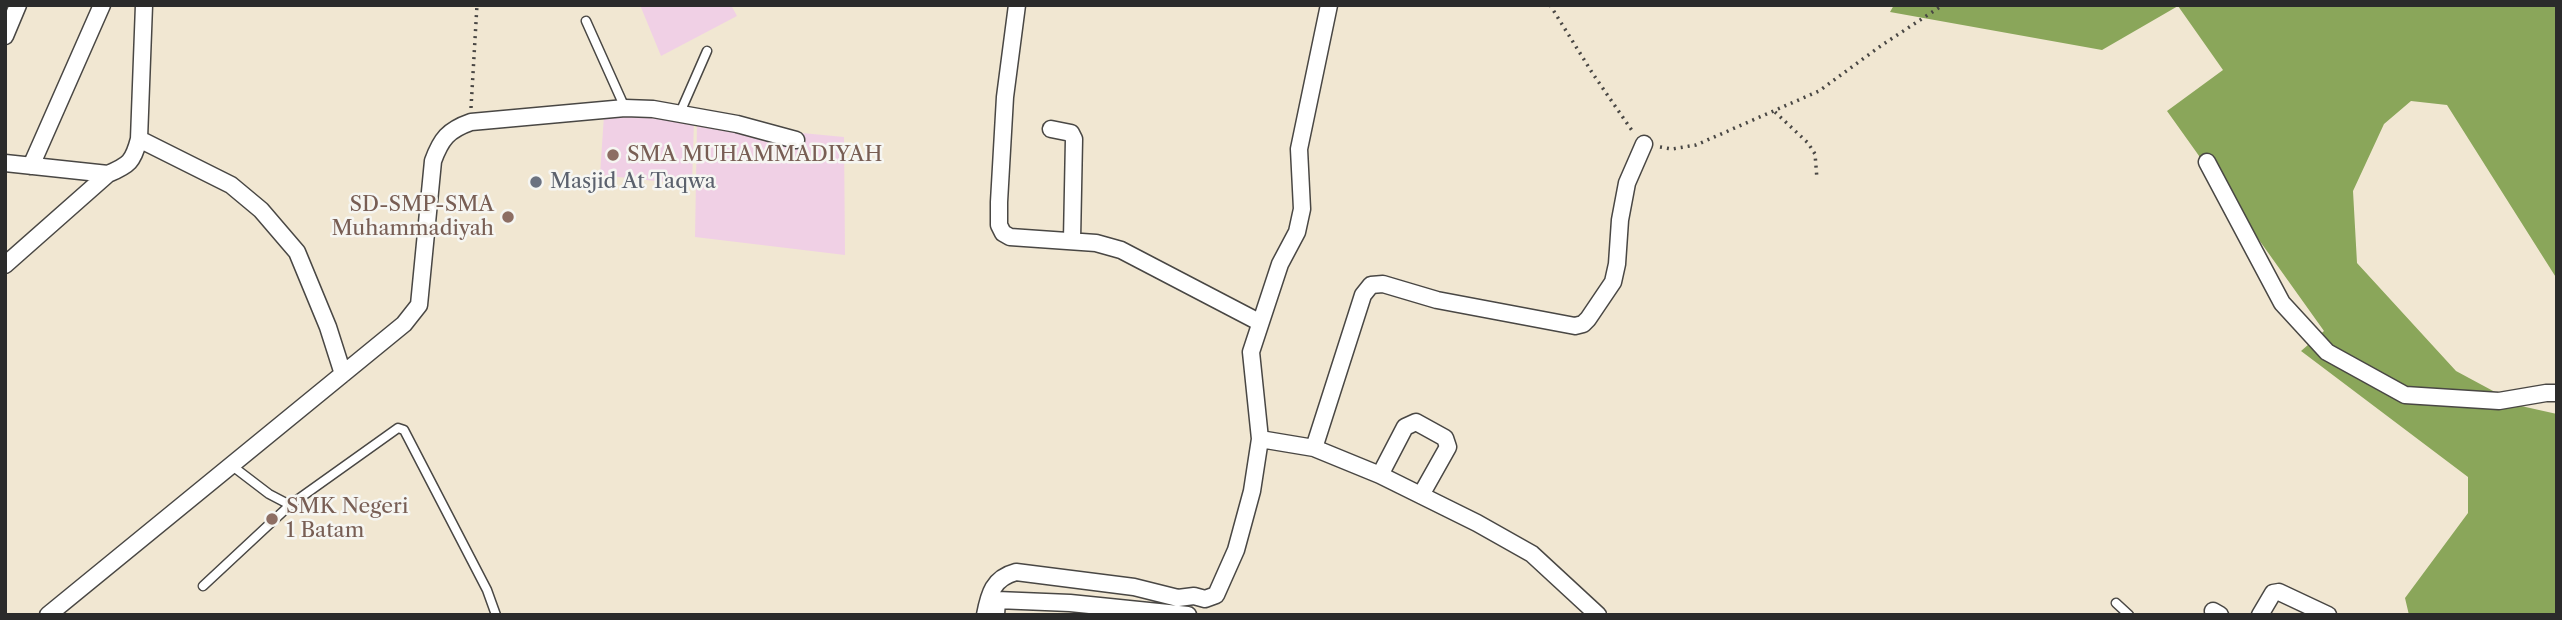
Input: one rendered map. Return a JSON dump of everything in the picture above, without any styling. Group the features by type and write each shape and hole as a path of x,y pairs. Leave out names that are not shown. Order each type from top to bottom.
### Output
{"street":[{"path":"5,36 18,5"},
{"path":"31,166 102,5"},
{"path":"5,265 108,174 125,167 134,157 139,139 144,5"},
{"path":"1017,5 1004,97 999,225 1003,233 1010,237 1096,243 1121,250 1259,322"},
{"path":"985,615 993,586 1007,575 1016,572 1135,587 1178,598 1194,596 1205,599 1216,595 1239,538 1252,491 1260,439 1251,352 1280,264 1297,232 1301,209 1300,149 1303,122 1329,5"},
{"path":"48,615 404,324 419,305 433,161 439,143 455,128 471,122 625,108 653,109 737,124 796,141"},
{"path":"1051,129 1071,134 1074,139 1072,240"},
{"path":"139,139 231,185 261,210 297,252 328,327 343,374"},
{"path":"1314,449 1363,295 1371,285 1383,285 1437,300 1575,326 1583,324 1612,282 1618,264 1620,220 1627,183 1644,144"},
{"path":"2207,162 2282,303 2327,352 2405,395 2499,401 2557,393"},
{"path":"5,163 108,174"},
{"path":"1380,475 1405,427 1416,422 1444,438 1448,446 1421,495"},
{"path":"1260,439 1314,449 1380,475 1421,495 1532,554 1598,615"},
{"path":"2260,615 2273,593 2279,592 2328,615"},
{"path":"996,615 997,600 1070,603 1188,615"}],"lane":[{"path":"586,21 625,108"},
{"path":"679,115 707,51"},
{"path":"202,586 290,505 400,428 404,430 487,590 496,615"},
{"path":"230,465 269,494 290,505"},
{"path":"2116,603 2129,615"}],"path":[{"path":"471,122 477,5"},
{"path":"1550,5 1637,138 1644,144 1672,149 1696,145 1775,112 1819,90 1943,5"},
{"path":"1775,112 1796,129 1815,154 1817,179"}],"shaded area":[{"path":"640,5 731,5 737,16 661,56"},
{"path":"604,115 694,121 692,185 600,175"},
{"path":"697,123 844,137 845,255 695,237"}],"green space":[{"path":"1894,5 2557,5 2557,279 2447,105 2411,101 2384,124 2353,191 2357,263 2456,371 2521,406 2557,414 2557,615 2409,615 2405,598 2468,513 2468,477 2301,351 2324,331 2167,111 2223,70 2178,6 2102,50 1890,12"}],"place":[{"name":"SMA MUHAMMADIYAH","path":"613,155"},
{"name":"Masjid At Taqwa","path":"536,182"},
{"name":"SD-SMP-SMA Muhammadiyah","path":"508,217"},
{"name":"SMK Negeri 1 Batam","path":"272,519"}]}
